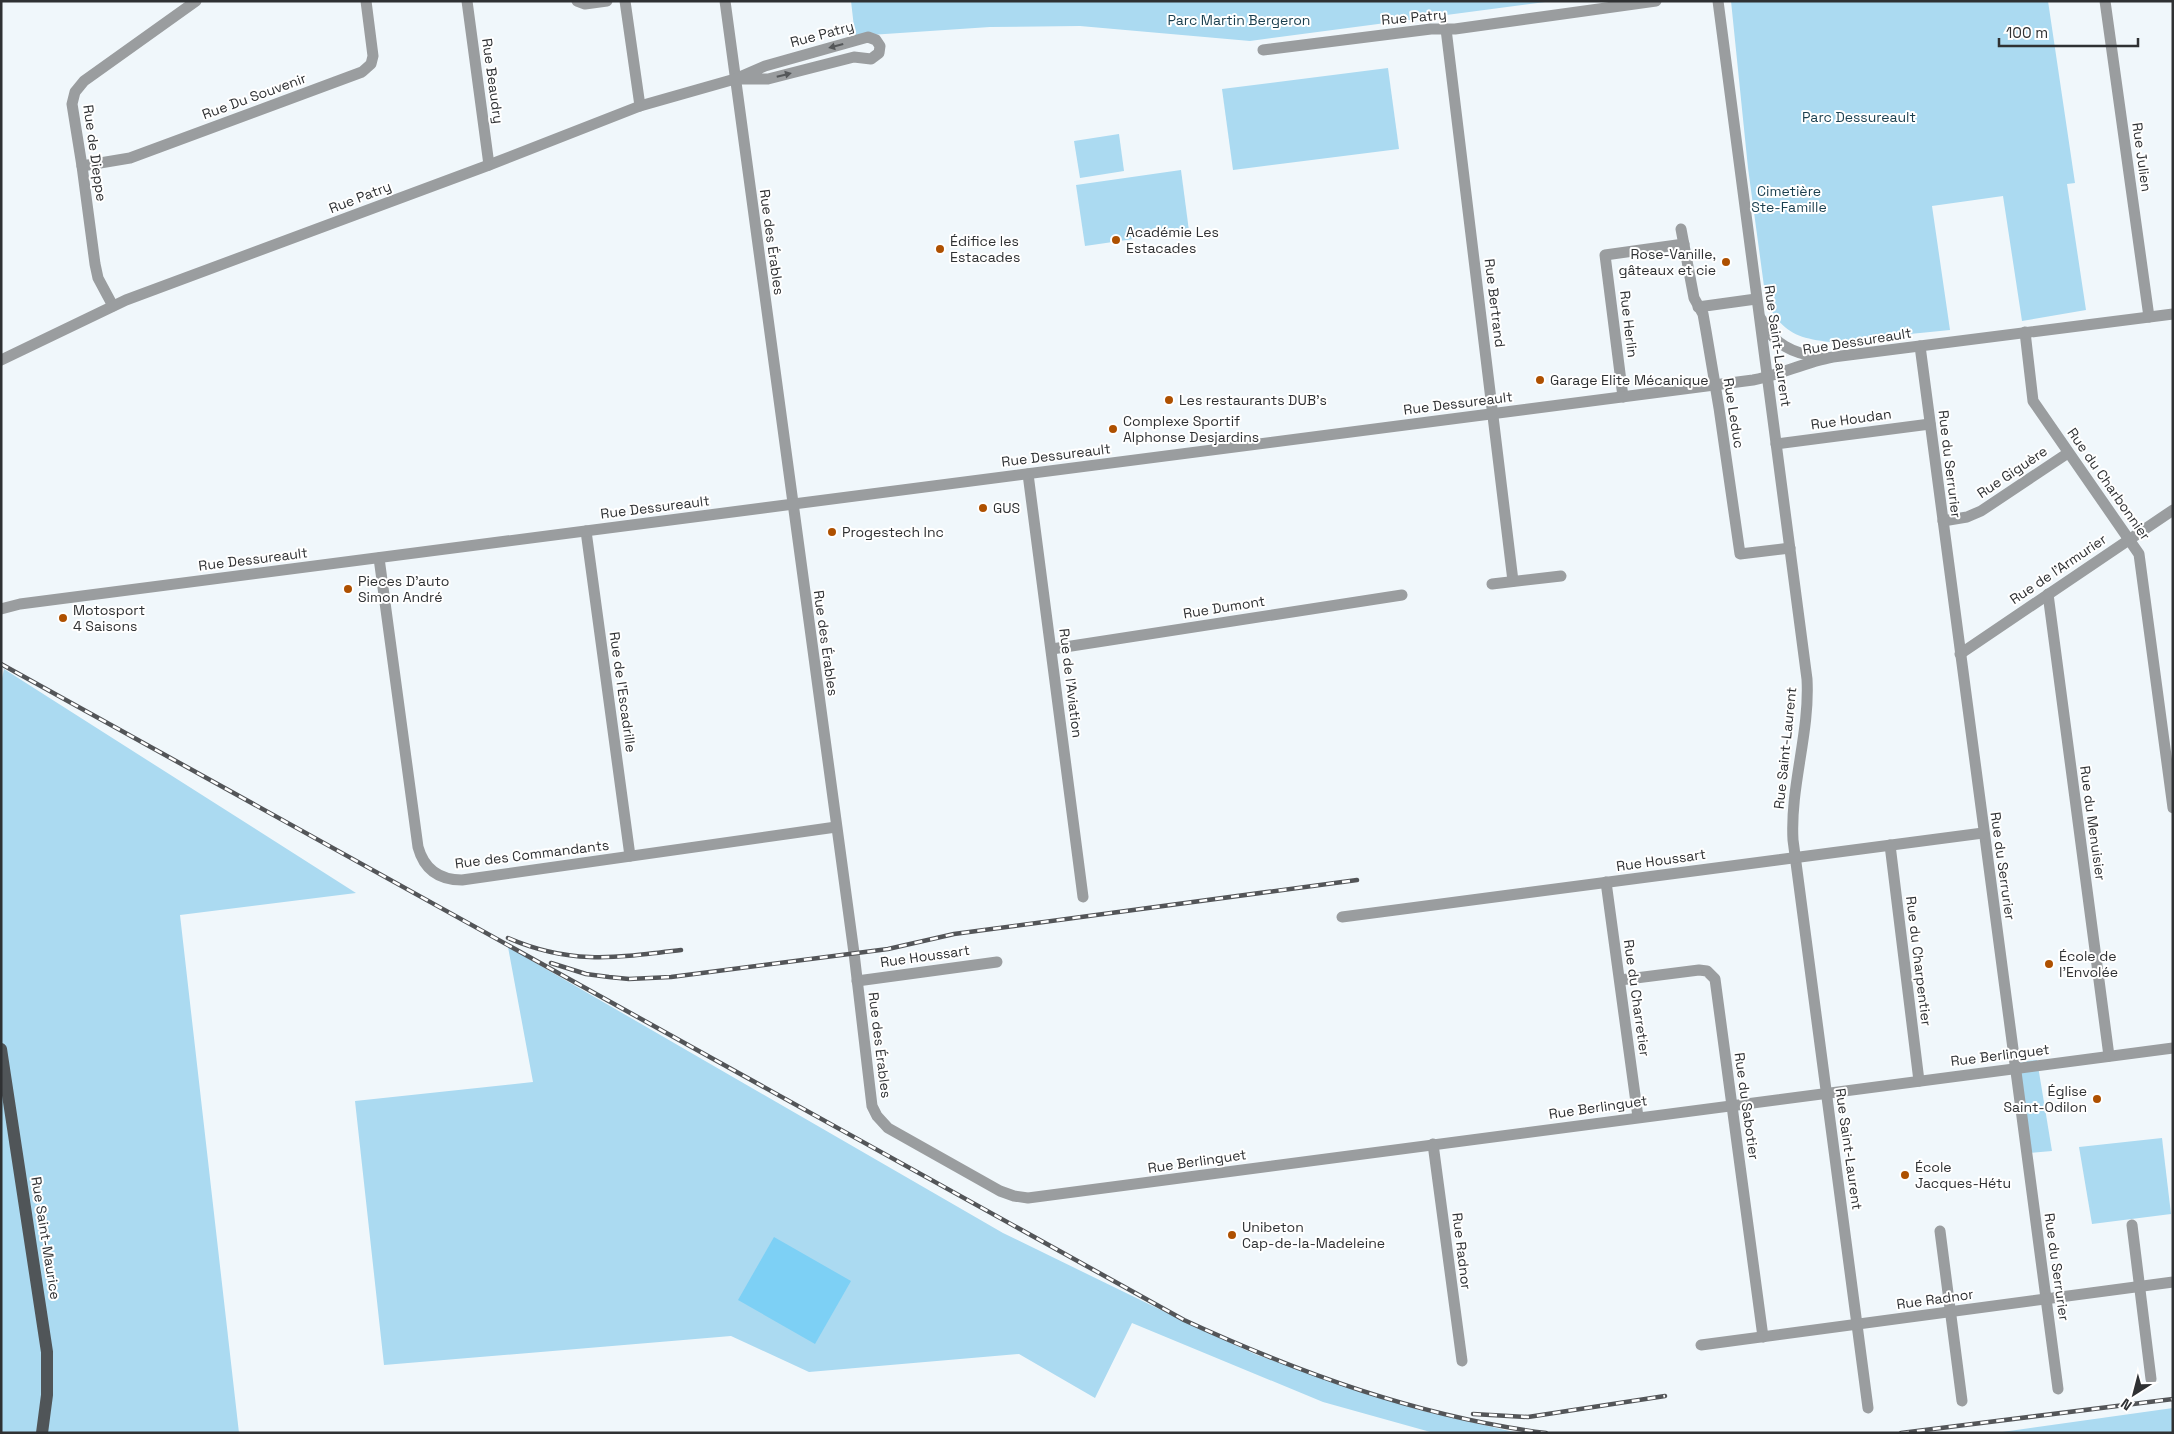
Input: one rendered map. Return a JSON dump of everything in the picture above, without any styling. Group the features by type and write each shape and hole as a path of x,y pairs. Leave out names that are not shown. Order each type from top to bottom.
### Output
{"main road":[{"name":"Rue Saint-Maurice","path":"1,1049 47,1352 48,1395 42,1433"}],"street":[{"name":"Rue de Dieppe","path":"113,306 98,278 95,264 82,166 72,109 74,92 84,81 196,1"},
{"name":"Rue Du Souvenir","path":"82,166 130,158 362,72 371,64 373,56 366,1"},
{"name":"Rue Beaudry","path":"468,1 489,165"},
{"path":"577,1 585,4 607,1"},
{"path":"625,1 640,106"},
{"name":"Rue des Érables","path":"725,1 857,981 872,1106 876,1116 893,1131 995,1188 1014,1196 1028,1198"},
{"name":"Rue Patry","path":"1263,50 1431,29 1446,29 1656,1"},
{"name":"Rue Saint-Laurent","path":"1718,1 1808,694 1794,816 1795,857 1868,1408"},
{"name":"Rue Julien","path":"2105,1 2148,317"},
{"name":"Rue Bertrand","path":"1446,29 1513,581"},
{"name":"Rue Patry","path":"1,360 113,306 489,165 640,106 735,79 765,66 868,37 876,40 880,46 879,53 871,60 854,57 768,79 735,79"},
{"name":"Rue Leduc","path":"1681,229 1694,298 1703,314 1740,554 1790,548"},
{"name":"Rue Herlin","path":"1623,397 1605,255 1684,244"},
{"path":"1698,306 1757,304 1769,331 1785,347 1798,353 1826,358"},
{"name":"Rue Dessureault","path":"1,609 20,604 1767,378 1826,358 2173,314"},
{"name":"Rue du Charbonnier","path":"2025,332 2032,397 2068,453 2136,548 2141,561 2173,808"},
{"name":"Rue du Serrurier","path":"1920,346 2058,1389"},
{"name":"Rue Houdan","path":"1776,444 1930,424"},
{"name":"Rue Giguère","path":"1943,521 1967,517 1981,511 2068,453"},
{"name":"Rue de l'Aviation","path":"1028,474 1083,896"},
{"name":"Rue de l'Armurier","path":"1960,654 2173,510"},
{"name":"Rue de l'Escadrille","path":"586,531 630,856"},
{"name":"Rue des Commandants","path":"379,558 418,847 428,867 444,878 462,880 836,827"},
{"path":"1492,584 1561,576"},
{"name":"Rue du Menuisier","path":"2048,594 2109,1056"},
{"name":"Rue Dumont","path":"1052,649 1402,595"},
{"name":"Rue Houssart","path":"1342,917 1983,833"},
{"name":"Rue du Charpentier","path":"1890,845 1919,1081"},
{"name":"Rue du Charretier","path":"1606,882 1638,1117"},
{"name":"Rue Houssart","path":"857,981 998,962"},
{"name":"Rue du Sabotier","path":"1620,980 1699,970 1707,971 1716,982 1763,1337"},
{"name":"Rue Berlinguet","path":"1028,1198 2173,1048"},
{"name":"Rue Radnor","path":"1433,1144 1462,1361"},
{"path":"2132,1225 2151,1379"},
{"path":"1940,1232 1962,1401"},
{"name":"Rue Radnor","path":"1700,1345 2173,1282"}],"green space":[{"name":"Parc Martin Bergeron","path":"851,1 1553,1 1250,41 1080,26 990,27 855,36"},
{"name":"Parc Dessureault","path":"1731,1 2048,1 2075,183 2067,184 2086,310 2022,321 2003,196 1932,206 1950,330 1830,342 1808,338 1791,332 1784,327 1766,301 1748,168"},
{"path":"1388,68 1399,149 1233,170 1222,89"},
{"path":"1119,134 1124,171 1080,178 1074,141"},
{"path":"1181,170 1189,231 1085,246 1076,185"},
{"path":"4,669 356,893 180,915 239,1433 1,1433 1,683"},
{"path":"508,947 1003,1233 1200,1329 1257,1355 1419,1410 1518,1433 1434,1433 1323,1402 1132,1323 1095,1398 1019,1354 809,1372 731,1336 384,1365 355,1101 533,1082"},
{"path":"2037,1060 2052,1151 2028,1153 2017,1062"},
{"path":"2162,1138 2171,1214 2092,1224 2079,1147"},
{"path":"2173,1408 2173,1433 1995,1433"}],"shaded area":[{"path":"774,1237 851,1281 815,1344 738,1300"}],"railway":[{"path":"1,664 1184,1320 1271,1358 1361,1390 1452,1416 1546,1433"},
{"path":"551,963 586,974 609,977 629,979 671,977 888,949 954,934 1357,880"},
{"path":"508,938 531,947 573,956 614,957 681,950"},
{"path":"1473,1414 1528,1417 1665,1396"},
{"path":"1901,1433 2173,1399"}],"place":[{"name":"Académie Les Estacades","path":"1116,240"},
{"name":"Édifice les Estacades","path":"940,249"},
{"name":"Rose-Vanille, gâteaux et cie","path":"1726,262"},
{"name":"Garage Elite Mécanique","path":"1540,380"},
{"name":"Les restaurants DUB's","path":"1169,400"},
{"name":"Complexe Sportif Alphonse Desjardins","path":"1113,429"},
{"name":"GUS","path":"983,508"},
{"name":"Progestech Inc","path":"832,532"},
{"name":"Pieces D'auto Simon André","path":"348,589"},
{"name":"Motosport 4 Saisons","path":"63,618"},
{"name":"École de l'Envolée","path":"2049,964"},
{"name":"Église Saint-Odilon","path":"2097,1099"},
{"name":"École Jacques-Hétu","path":"1905,1175"},
{"name":"Unibeton Cap-de-la-Madeleine","path":"1232,1235"}],"park label":[{"name":"Cimetière Ste-Famille","path":"1789,200"}]}
